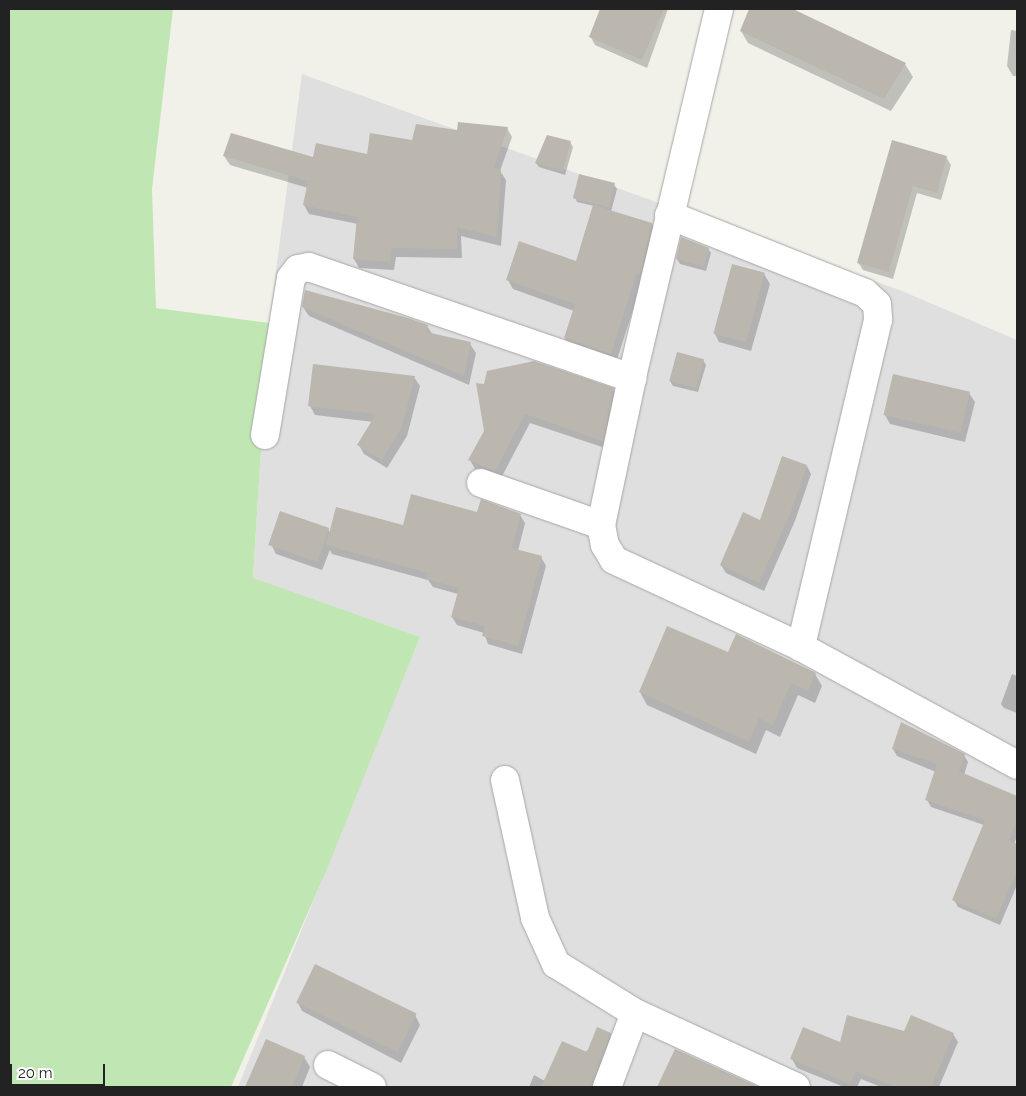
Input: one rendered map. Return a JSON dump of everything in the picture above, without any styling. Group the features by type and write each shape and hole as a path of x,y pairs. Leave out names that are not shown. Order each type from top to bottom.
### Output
{"street":[{"path":"719,9 632,378 601,525 605,545 614,560 801,647 1017,765"},
{"path":"669,215 865,293 877,304 878,320 801,647"},
{"path":"265,435 291,278 298,269 309,267 632,378"},
{"path":"481,483 601,525"},
{"path":"505,780 535,918 556,964 635,1013 796,1087"},
{"path":"607,1087 635,1013"},
{"path":"328,1066 372,1087"}],"shaded area":[{"path":"302,74 902,291 1017,340 1017,1087 238,1087 420,637 253,579 269,323"}],"green space":[{"path":"9,9 173,9 152,189 156,308 269,323 253,578 420,637 327,869 231,1087 9,1087"}],"building":[{"path":"600,9 664,9 642,60 589,37"},
{"path":"749,9 793,9 906,63 884,99 740,31"},
{"path":"458,122 508,127 494,167 501,170 497,237 457,227 457,249 392,248 390,262 353,259 357,217 303,205 308,181 223,156 231,133 313,157 316,143 367,154 370,133 412,140 416,124 457,130"},
{"path":"547,135 571,141 563,171 535,163"},
{"path":"892,140 947,156 937,193 913,186 889,272 857,263"},
{"path":"579,174 615,183 609,207 573,198"},
{"path":"593,205 652,223 640,275 636,274 611,354 564,338 575,304 506,280 519,241 576,261"},
{"path":"681,237 709,248 704,267 676,259"},
{"path":"732,264 765,273 746,342 713,334"},
{"path":"305,290 408,318 428,325 426,332 471,342 464,376 302,307"},
{"path":"677,352 704,359 696,388 669,381"},
{"path":"534,361 614,388 603,441 525,414 495,471 468,460 484,431 476,383 484,384 487,371"},
{"path":"313,364 415,376 402,427 382,460 357,445 376,414 308,406"},
{"path":"893,374 970,392 961,433 884,415"},
{"path":"782,456 807,465 791,512 759,583 720,565 743,512 760,520"},
{"path":"411,494 477,512 481,499 521,514 512,548 542,556 518,646 482,636 485,626 451,617 459,588 426,579 428,573 326,545 336,507 403,525"},
{"path":"280,511 329,528 317,562 268,545"},
{"path":"667,626 728,652 736,634 816,673 808,691 791,683 773,725 759,718 749,742 639,692"},
{"path":"901,722 965,754 959,771 956,770 1017,796 1017,821 1009,840 1017,844 1017,871 996,919 952,900 985,820 925,800 937,764 892,749"},
{"path":"315,964 417,1014 398,1052 296,1003"},
{"path":"847,1015 904,1031 911,1015 954,1033 931,1087 895,1087 856,1071 850,1084 790,1059 803,1027 840,1042"},
{"path":"597,1027 611,1033 592,1087 541,1087 562,1041 587,1052"},
{"path":"266,1039 305,1056 292,1087 245,1087"},
{"path":"675,1049 759,1087 657,1087"}]}
